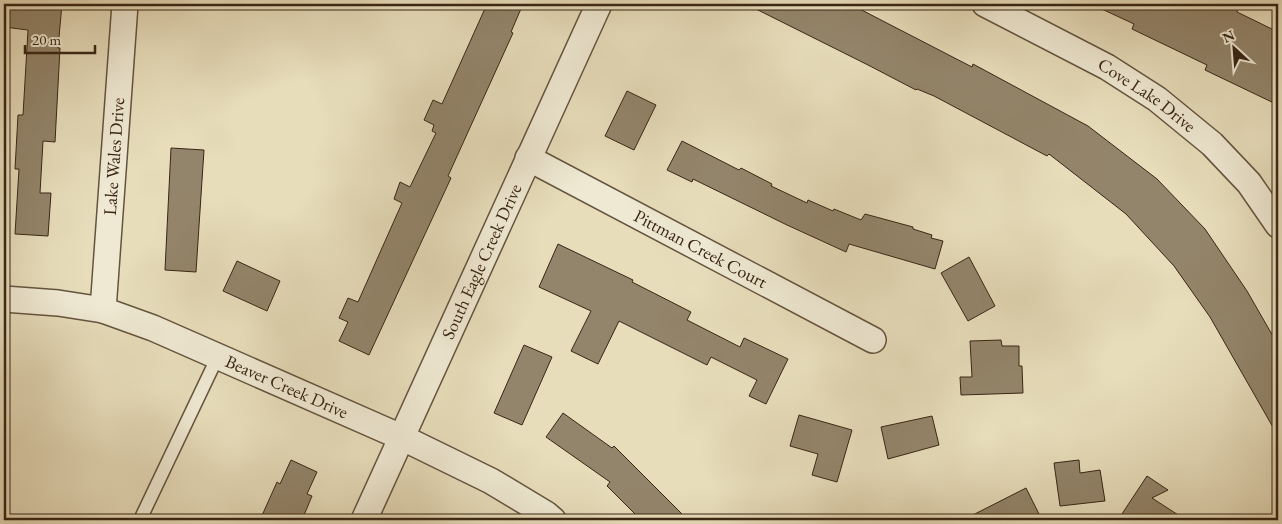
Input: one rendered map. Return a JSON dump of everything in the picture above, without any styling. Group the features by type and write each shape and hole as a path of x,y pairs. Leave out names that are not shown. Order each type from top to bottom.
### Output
{"street":[{"name":"Lake Wales Drive","path":"103,310 125,4"},
{"name":"South Eagle Creek Drive","path":"364,520 400,437 599,4"},
{"name":"Cove Lake Drive","path":"985,4 1107,67 1157,99 1212,144 1249,183 1278,224"},
{"name":"Pittman Creek Court","path":"528,158 873,340"},
{"name":"Beaver Creek Drive","path":"4,299 58,303 103,310 153,328 400,437 491,481 553,520"}],"lane":[{"path":"140,520 218,356"}],"building":[{"path":"4,4 62,4 58,48 60,48 55,142 43,141 40,193 51,193 48,236 15,234 19,169 15,169 18,115 23,115 28,30 4,27"},
{"path":"487,4 523,4 511,32 513,33 448,176 451,178 369,355 339,341 348,322 339,318 348,298 358,302 402,203 394,199 400,182 410,187 436,133 432,131 434,125 424,120 433,100 442,104"},
{"path":"746,4 850,4 972,67 973,64 1088,126 1157,179 1205,229 1247,291 1278,345 1278,436 1210,317 1174,266 1126,214 1049,154 1047,156 934,96 916,90"},
{"path":"1091,4 1238,4 1237,12 1278,32 1278,105 1205,70 1207,65 1132,29 1134,24"},
{"path":"627,91 656,105 634,150 605,136"},
{"path":"682,141 739,170 741,168 772,184 771,186 807,203 808,200 861,220 865,214 913,227 913,229 932,235 931,238 943,241 935,269 849,244 846,252 693,179 692,182 667,170"},
{"path":"171,148 204,150 196,272 165,270"},
{"path":"558,244 633,280 632,282 691,312 687,320 740,347 744,338 788,359 766,404 749,396 757,380 711,357 707,365 619,321 598,364 571,351 591,311 539,287"},
{"path":"969,257 995,306 968,321 941,273"},
{"path":"237,261 280,281 267,311 223,291"},
{"path":"1001,340 1002,346 1019,346 1019,366 1022,366 1023,393 961,395 960,377 972,377 970,341"},
{"path":"524,345 552,357 522,425 494,413"},
{"path":"563,413 612,448 614,446 688,520 641,520 607,486 610,482 546,437"},
{"path":"799,415 852,430 837,482 812,475 818,454 790,446"},
{"path":"932,416 939,445 888,459 881,427"},
{"path":"291,460 317,472 307,494 312,496 302,520 260,520 277,482 280,484"},
{"path":"1079,460 1080,473 1100,470 1105,501 1060,506 1054,463"},
{"path":"1147,476 1168,490 1152,498 1186,520 1118,520"},
{"path":"1026,488 1042,520 963,520"}]}
